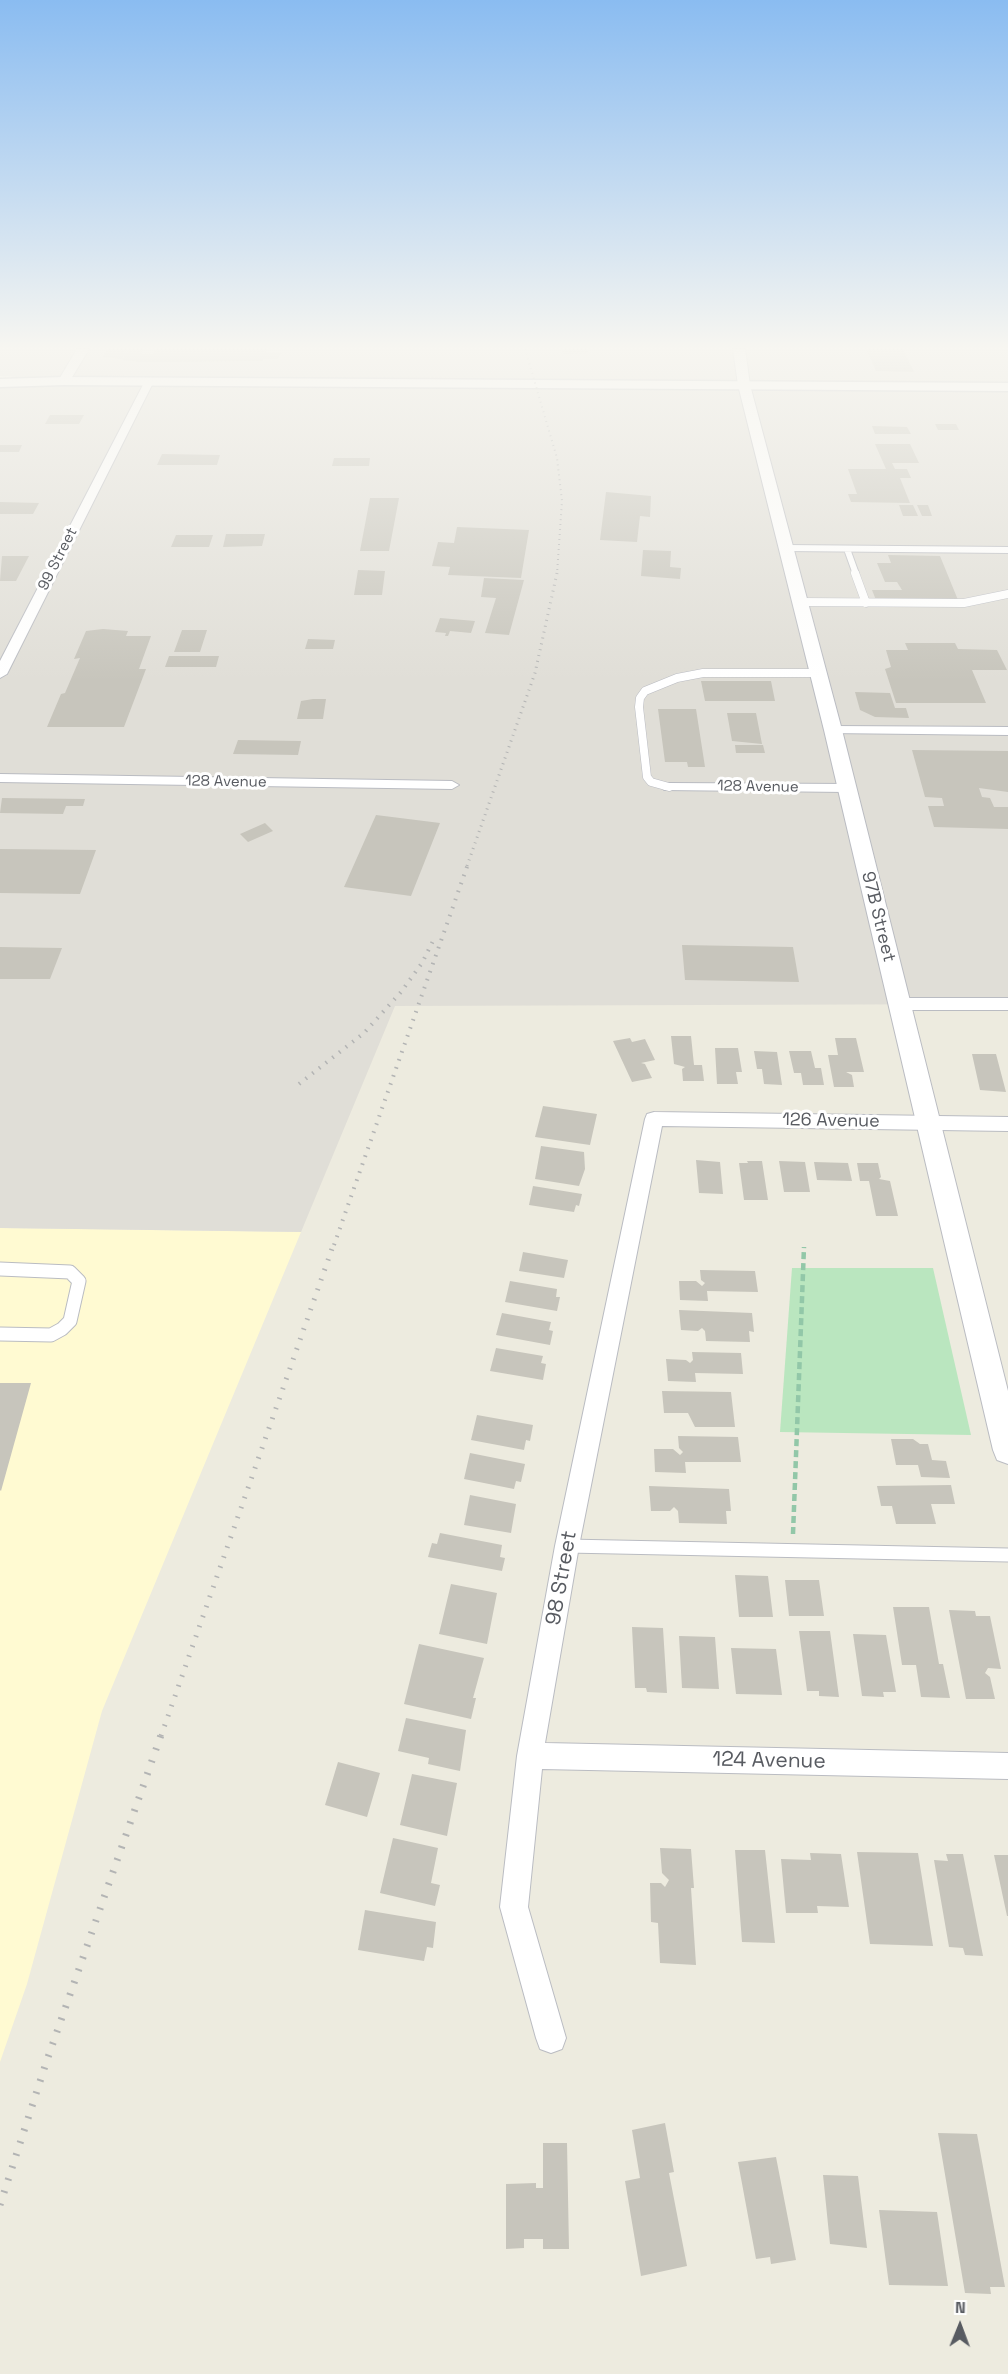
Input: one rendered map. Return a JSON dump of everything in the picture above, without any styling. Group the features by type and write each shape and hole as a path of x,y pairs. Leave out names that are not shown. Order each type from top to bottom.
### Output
{"street":[{"name":"99 Street","path":"0,674 109,460"},
{"name":"97B Street","path":"763,460 833,730 1008,1450"},
{"path":"833,730 1008,731"},
{"name":"128 Avenue","path":"0,778 452,785"},
{"name":"128 Avenue","path":"669,787 846,788"},
{"path":"900,1004 1008,1004"},
{"name":"126 Avenue","path":"654,1119 1008,1124"},
{"name":"98 Street","path":"551,2038 514,1907 530,1756 567,1546 654,1119"},
{"name":"124 Avenue","path":"530,1756 1008,1766"}],"lane":[{"path":"786,548 1008,550"},
{"path":"847,549 866,603"},
{"path":"800,602 964,603 1008,594"},
{"path":"669,787 651,782 647,777 639,707 645,691 677,678 703,673 818,673"},
{"path":"0,1269 70,1272 79,1281 70,1321 62,1329 51,1335 0,1334"},
{"path":"567,1546 1008,1555"}],"path":[{"path":"792,1551 804,1247"}],"shaded area":[{"path":"0,460 1008,460 1008,1004 395,1006 301,1232 0,1228"},
{"path":"0,1228 301,1232 102,1711 27,1984 0,2062"}],"green space":[{"path":"792,1268 933,1268 971,1435 780,1432"}],"building":[{"path":"159,460 219,460 217,465 157,465"},
{"path":"334,460 370,460 369,466 332,466"},
{"path":"882,460 917,460 919,463 892,463 895,469 907,469 911,478 900,478 910,503 851,502 848,494 857,494 848,469 886,469"},
{"path":"606,492 651,496 650,517 640,516 637,542 600,540"},
{"path":"370,498 399,498 389,551 360,551"},
{"path":"0,502 39,503 33,514 0,514"},
{"path":"899,505 913,505 918,516 903,516"},
{"path":"917,505 928,505 932,516 922,516"},
{"path":"457,527 529,530 521,578 448,575 450,567 432,566 438,542 454,543"},
{"path":"226,534 265,534 262,546 223,547"},
{"path":"176,535 213,535 209,547 171,547"},
{"path":"643,550 671,551 670,567 681,568 680,579 641,576"},
{"path":"888,555 940,556 958,600 876,600 872,590 902,590 897,582 885,582 877,563 891,563"},
{"path":"2,556 29,556 16,581 0,581"},
{"path":"358,570 385,571 382,595 354,595"},
{"path":"484,578 524,580 509,635 485,633 496,598 481,597"},
{"path":"440,618 475,621 471,633 450,631 448,636 445,636 446,633 435,632"},
{"path":"103,629 128,631 126,636 151,636 139,669 146,669 124,727 47,727 80,658 74,659 86,631"},
{"path":"182,630 207,630 200,652 174,652"},
{"path":"308,639 335,640 333,649 305,649"},
{"path":"905,643 955,643 958,649 997,650 1007,670 972,670 986,703 896,703 885,669 891,667 886,650 908,650"},
{"path":"169,656 219,656 216,667 165,667"},
{"path":"701,681 771,681 775,701 705,701"},
{"path":"855,692 890,693 895,708 906,708 909,718 875,717 860,710"},
{"path":"326,699 323,719 297,719 301,701"},
{"path":"658,709 696,709 705,767 688,767 687,762 665,762"},
{"path":"727,713 756,713 762,744 732,741"},
{"path":"238,740 301,741 298,755 233,754"},
{"path":"735,745 763,745 765,753 736,753"},
{"path":"912,750 1008,751 1008,792 979,788 982,797 990,798 994,807 1008,807 1008,829 934,827 928,806 944,806 942,798 925,797"},
{"path":"2,798 85,799 83,806 66,806 63,814 0,813"},
{"path":"376,815 440,823 411,896 344,887"},
{"path":"265,823 273,831 248,842 240,834"},
{"path":"0,849 96,850 80,894 0,893"},
{"path":"682,945 793,947 799,982 685,980"},
{"path":"0,947 62,948 50,979 0,979"},
{"path":"671,1036 691,1036 694,1065 702,1065 704,1081 683,1081 682,1069 685,1067 674,1064"},
{"path":"630,1038 632,1042 645,1039 655,1060 641,1063 645,1064 652,1078 632,1082 613,1041"},
{"path":"835,1038 856,1038 864,1072 846,1072 852,1075 854,1087 834,1087 828,1055 838,1055"},
{"path":"715,1048 738,1048 742,1072 736,1072 738,1084 717,1084"},
{"path":"754,1051 777,1052 782,1085 764,1084 762,1069 757,1069"},
{"path":"789,1051 811,1051 815,1068 821,1068 824,1085 803,1085 801,1073 794,1073"},
{"path":"972,1054 996,1054 1006,1092 980,1090"},
{"path":"543,1106 597,1114 590,1145 535,1137"},
{"path":"541,1146 584,1152 585,1169 579,1186 535,1179"},
{"path":"696,1160 720,1162 723,1194 699,1193"},
{"path":"747,1161 762,1161 768,1200 744,1200 739,1163 748,1163"},
{"path":"779,1161 805,1162 810,1192 784,1192"},
{"path":"814,1162 848,1163 852,1181 817,1180"},
{"path":"857,1163 878,1163 881,1177 879,1179 890,1181 898,1216 876,1216 869,1181 860,1181"},
{"path":"533,1186 582,1194 579,1206 576,1205 574,1212 529,1205"},
{"path":"523,1252 568,1260 564,1278 519,1271"},
{"path":"700,1270 755,1271 758,1292 707,1291 708,1301 680,1300 679,1281 696,1281 702,1286 705,1283 701,1280"},
{"path":"510,1281 557,1289 556,1297 560,1297 557,1311 505,1302"},
{"path":"679,1310 752,1313 754,1332 749,1331 750,1342 706,1341 705,1331 702,1328 698,1331 681,1330"},
{"path":"502,1313 551,1322 549,1330 553,1331 550,1345 496,1335"},
{"path":"496,1348 543,1356 541,1363 546,1364 543,1380 490,1371"},
{"path":"692,1352 741,1353 743,1374 695,1373 696,1382 668,1381 666,1359 686,1360 690,1363 693,1360"},
{"path":"0,1383 31,1383 1,1491 0,1490"},
{"path":"662,1391 731,1392 735,1427 695,1427 688,1413 664,1413"},
{"path":"477,1415 533,1425 530,1441 526,1440 524,1450 471,1440"},
{"path":"678,1436 738,1437 741,1462 685,1462 686,1473 655,1472 654,1449 673,1449 680,1455 683,1452 679,1448"},
{"path":"891,1439 913,1439 920,1444 928,1444 932,1460 946,1461 950,1478 921,1477 918,1465 896,1465"},
{"path":"470,1453 525,1464 521,1482 516,1481 514,1489 464,1479"},
{"path":"951,1485 955,1504 931,1504 936,1524 896,1524 892,1506 881,1506 877,1486"},
{"path":"649,1486 729,1489 731,1511 726,1511 727,1524 679,1523 678,1511 674,1507 670,1511 651,1511"},
{"path":"470,1495 516,1504 511,1533 464,1525"},
{"path":"440,1533 502,1545 500,1557 505,1558 502,1571 428,1557 432,1543 437,1544"},
{"path":"735,1575 768,1576 773,1617 739,1617"},
{"path":"785,1580 819,1580 824,1616 789,1616"},
{"path":"451,1584 497,1593 487,1644 439,1634"},
{"path":"893,1607 929,1607 939,1664 943,1664 950,1698 921,1697 916,1665 902,1665"},
{"path":"949,1610 975,1611 976,1616 990,1616 1001,1669 988,1668 985,1673 990,1677 995,1699 966,1699"},
{"path":"632,1627 663,1628 667,1693 647,1692 646,1688 635,1688"},
{"path":"799,1631 830,1631 839,1697 819,1696 819,1691 807,1691"},
{"path":"853,1634 886,1635 896,1692 883,1692 884,1697 862,1696"},
{"path":"679,1636 715,1637 719,1689 682,1688"},
{"path":"419,1644 484,1658 473,1698 476,1698 471,1719 404,1704"},
{"path":"731,1648 776,1649 782,1695 736,1694"},
{"path":"406,1718 466,1730 460,1771 428,1764 429,1758 398,1751"},
{"path":"338,1762 380,1773 367,1817 325,1805"},
{"path":"412,1774 457,1783 447,1836 400,1825"},
{"path":"393,1838 438,1848 431,1883 440,1885 435,1906 380,1893"},
{"path":"660,1848 691,1849 696,1965 660,1963 658,1923 651,1922 650,1883 661,1883 665,1887 669,1880 662,1873"},
{"path":"735,1850 765,1850 775,1943 742,1942"},
{"path":"857,1852 918,1853 933,1946 870,1944"},
{"path":"810,1853 841,1854 849,1907 817,1906 818,1913 786,1913 781,1859 811,1860"},
{"path":"946,1854 963,1854 983,1956 965,1955 963,1948 949,1947 934,1860 948,1861"},
{"path":"994,1855 1008,1855 1008,1916 1007,1916"},
{"path":"365,1910 436,1922 433,1948 427,1947 424,1961 358,1950"},
{"path":"665,2123 674,2172 669,2173 687,2266 641,2276 625,2181 640,2178 632,2130"},
{"path":"938,2133 977,2134 1005,2287 990,2287 991,2294 965,2293"},
{"path":"543,2143 567,2143 569,2249 543,2249 543,2239 524,2239 524,2248 506,2249 506,2184 536,2183 536,2188 543,2188"},
{"path":"776,2157 796,2260 771,2264 770,2257 756,2259 738,2162"},
{"path":"823,2175 858,2176 867,2248 830,2244"},
{"path":"879,2210 937,2212 948,2286 889,2285"}],"railway":[{"path":"557,460 562,501 557,574"},
{"path":"467,866 535,673 557,573"},
{"path":"334,1245 468,864"},
{"path":"299,1084 364,1033 401,992 422,963 433,941"},
{"path":"161,1736 334,1243"},
{"path":"0,2205 46,2063 161,1735"}]}
